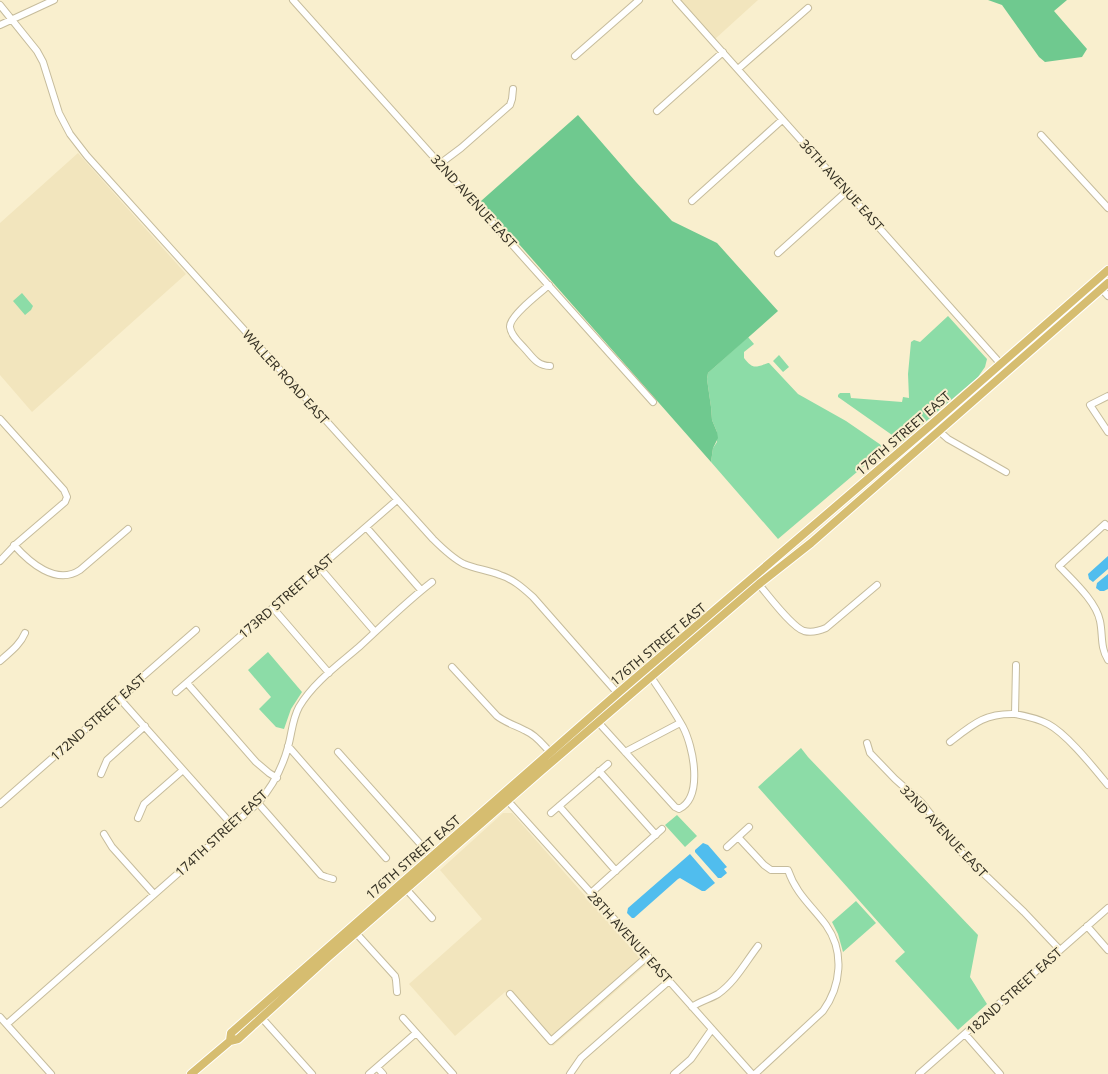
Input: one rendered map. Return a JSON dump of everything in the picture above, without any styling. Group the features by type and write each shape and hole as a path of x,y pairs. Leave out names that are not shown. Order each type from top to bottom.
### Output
{"main road":[{"name":"176TH STREET EAST","path":"230,1041 231,1033 550,752 754,578 1108,270"},
{"name":"176TH STREET EAST","path":"191,1074 230,1041 238,1039 349,939 598,722 816,538 1105,286"},
{"path":"508,801 507,796 528,777 530,770"},
{"path":"349,939 348,935 377,911 377,905"}],"street":[{"path":"0,25 54,0"},
{"name":"32ND AVENUE EAST","path":"293,0 653,402"},
{"path":"575,56 640,0"},
{"name":"36TH AVENUE EAST","path":"676,0 1007,371"},
{"name":"WALLER ROAD EAST","path":"0,5 29,39 43,62 59,113 68,130 80,147 396,500 433,539 454,558 476,569 500,575 522,587 533,597 624,700"},
{"path":"738,69 808,8"},
{"path":"657,111 723,52"},
{"path":"440,163 462,148 510,105 513,89"},
{"path":"692,201 782,120"},
{"path":"1041,135 1108,208"},
{"path":"778,253 848,192"},
{"path":"1095,282 1105,286 1108,296"},
{"path":"549,285 515,316 510,324 510,328 514,336 536,361 543,366 550,366"},
{"path":"1108,396 1090,405 1108,432"},
{"path":"0,419 64,490 67,497 65,502 14,545 0,561"},
{"path":"939,431 948,439 1006,472"},
{"name":"173RD STREET EAST","path":"176,692 320,568 396,500"},
{"path":"1106,526 1059,566 1089,599 1098,613 1102,648 1108,660"},
{"path":"366,527 422,590"},
{"path":"14,545 28,560 39,568 57,574 70,575 80,570 128,529"},
{"path":"320,568 375,632"},
{"path":"754,578 796,626 804,630 814,631 826,628 877,586"},
{"name":"174TH STREET EAST","path":"2,1021 154,894 258,803 277,778 281,770 288,746 292,722 300,706 311,691 329,673 432,582"},
{"path":"273,608 329,673"},
{"name":"172ND STREET EAST","path":"0,804 196,630"},
{"path":"0,661 17,646 25,632"},
{"path":"1015,714 1016,665"},
{"path":"452,667 498,716 504,721 527,731 550,752"},
{"path":"598,722 675,807 679,809 689,802 694,783 694,765 689,745 683,728 651,677"},
{"path":"187,683 256,762 277,778"},
{"path":"120,699 233,826"},
{"path":"950,742 968,727 982,720 1000,714 1015,714 1031,717 1048,724 1058,731 1108,785"},
{"path":"626,752 680,723"},
{"path":"100,774 107,760 145,726"},
{"name":"32ND AVENUE EAST","path":"867,743 870,753 895,779 921,802 960,852 1024,912 1060,950"},
{"path":"288,746 386,858"},
{"path":"338,752 432,857"},
{"path":"551,813 608,764"},
{"path":"138,818 144,804 183,770"},
{"path":"599,771 656,835"},
{"name":"28TH AVENUE EAST","path":"508,801 753,1074"},
{"path":"258,803 321,875 326,878 333,879"},
{"path":"559,806 616,870"},
{"path":"727,847 748,827"},
{"path":"591,893 662,829"},
{"path":"104,834 112,847 154,894"},
{"path":"738,837 764,865 771,870 788,870 795,887 802,898 832,935 838,957 839,969 838,980 831,999 823,1011 753,1074"},
{"path":"407,890 432,918"},
{"name":"182ND STREET EAST","path":"921,1073 1108,908"},
{"path":"1088,926 1108,950"},
{"path":"356,933 395,976 397,992"},
{"path":"692,1006 717,994 734,979 758,946"},
{"path":"510,994 551,1041 648,956"},
{"path":"570,1074 581,1058 669,981"},
{"path":"261,1017 310,1073"},
{"path":"403,1018 453,1074"},
{"path":"2,1021 51,1074"},
{"path":"674,1074 691,1059 712,1029"},
{"path":"370,1074 416,1033"},
{"path":"965,1034 1000,1074"},
{"path":"377,1067 383,1074"}],"shaded area":[{"path":"681,0 758,0 715,39"},
{"path":"78,153 186,274 32,412 0,375 0,223"},
{"path":"503,813 512,813 646,965 553,1046 505,992 455,1036 409,984 482,919 440,870"}],"green space":[{"path":"988,0 1067,0 1054,11 1087,49 1082,57 1045,62 1039,57 1002,5"},
{"path":"578,115 672,221 717,243 778,311 708,373 707,379 712,420 718,438 713,448 711,462 481,201"},
{"path":"22,293 33,306 25,315 13,301"},
{"path":"948,316 987,359 985,367 978,377 902,442 838,397 840,393 850,393 851,398 902,402 903,397 909,398 908,374 911,342 914,340 920,342"},
{"path":"748,337 754,344 744,352 744,358 752,366 757,367 769,363 798,394 846,421 881,445 881,449 877,455 778,539 711,462 713,448 717,442 717,432 712,420 707,379 708,373"},
{"path":"779,355 789,367 783,372 773,361"},
{"path":"268,652 302,692 291,709 284,729 276,727 259,709 271,697 248,670"},
{"path":"801,748 978,935 970,977 987,1004 958,1030 895,961 905,952 758,787"},
{"path":"677,815 697,836 685,847 665,825"},
{"path":"856,901 876,923 843,952 838,934 832,922"}],"water":[{"path":"1108,556 1108,569 1093,582 1089,579 1088,574"},
{"path":"1108,574 1108,589 1100,591 1096,588 1097,583"},
{"path":"703,843 708,845 727,867 724,869 727,873 721,878 718,878 695,852 695,850"},
{"path":"690,854 715,883 705,891 702,891 680,878 634,918 632,918 627,913 628,908"}]}
